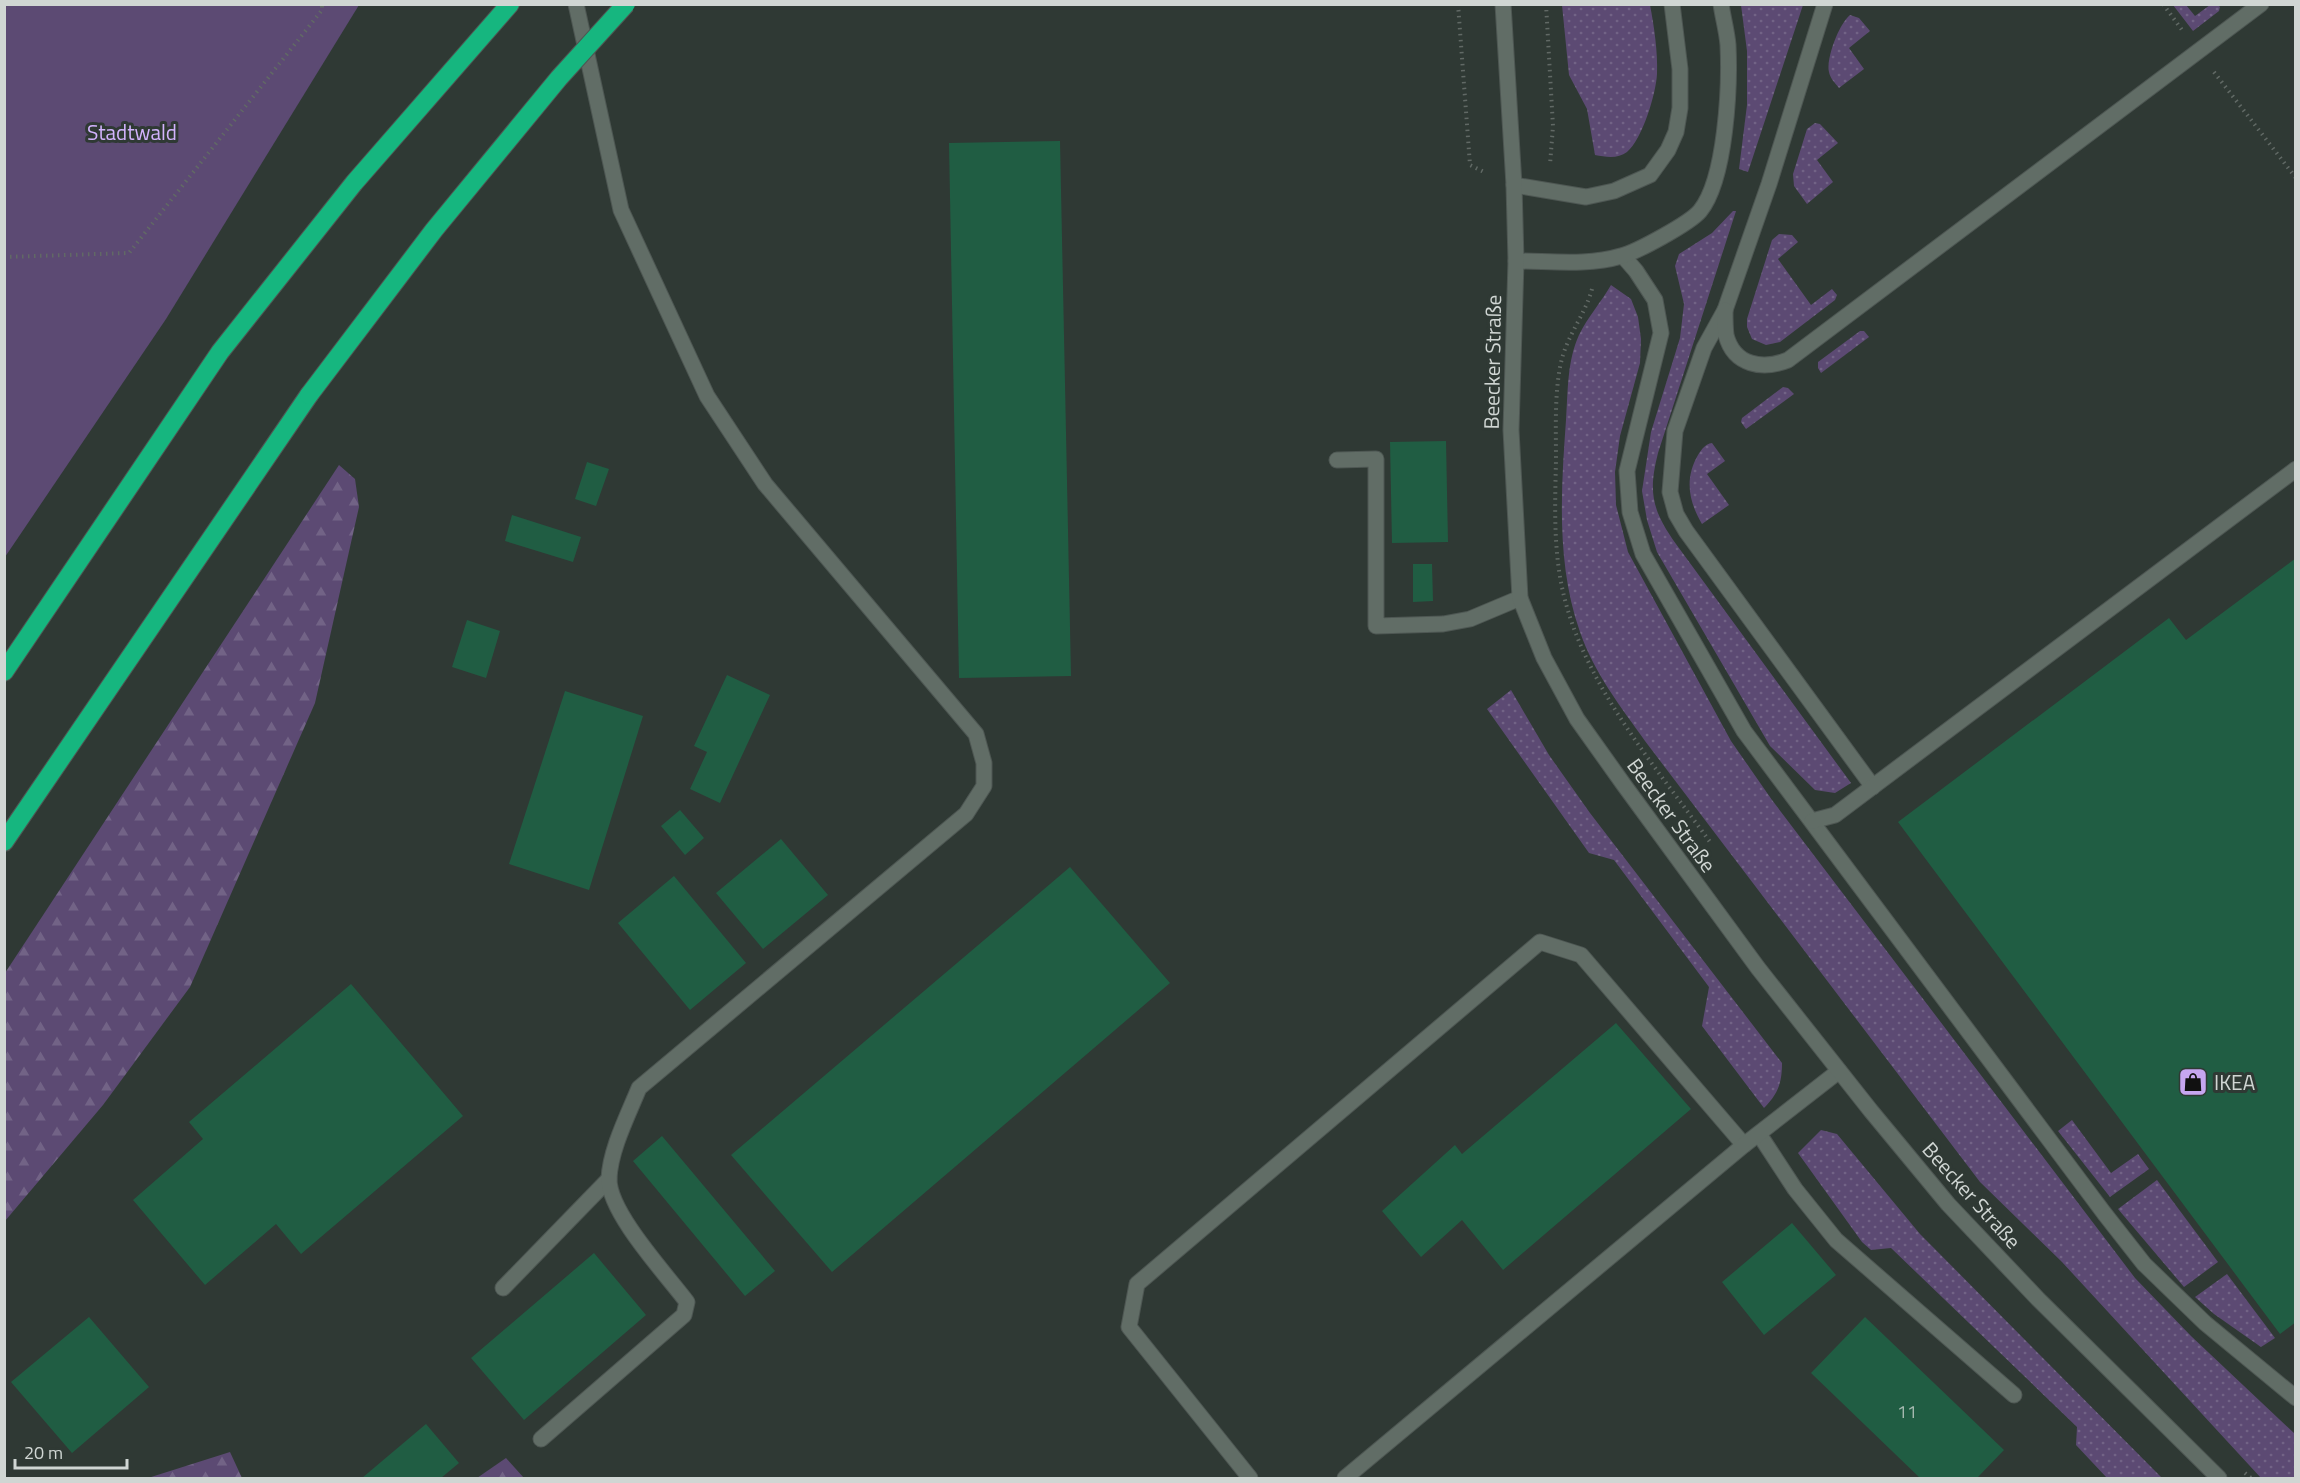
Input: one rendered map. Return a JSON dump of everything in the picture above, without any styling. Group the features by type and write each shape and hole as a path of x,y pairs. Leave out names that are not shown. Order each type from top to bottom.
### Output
{"highway":[{"path":"4,672 220,352 354,183 510,4"},
{"path":"4,842 309,395 434,230 560,78 626,4"}],"street":[{"path":"541,1439 684,1315 687,1302 626,1222 613,1200 609,1179 616,1143 639,1088 966,814 984,786 984,763 976,734 765,484 706,396 621,210 576,4"},
{"name":"Beecker Straße","path":"1503,4 1514,185 1516,261 1511,430 1520,598 1544,658 1577,719 1758,968 1948,1204 2038,1299 2219,1479"},
{"path":"1514,185 1586,196 1614,191 1650,175 1668,150 1676,132 1680,108 1680,69 1672,4"},
{"path":"1516,261 1598,261 1623,256 1665,236 1700,211 1717,177 1726,124 1727,56 1721,4"},
{"path":"1825,4 1769,184 1725,310 1704,348 1675,431 1670,492 1676,514 1686,531 1873,787"},
{"path":"1725,310 1726,334 1731,347 1740,357 1760,366 1773,366 1788,360 2261,4"},
{"path":"1623,256 1636,271 1654,300 1661,333 1627,471 1630,512 1643,554 1744,731 2144,1264 2205,1323 2295,1398"},
{"path":"1336,460 1376,459 1376,626 1443,624 1470,619 1520,598"},
{"path":"1812,821 1835,815 2295,469"},
{"path":"1250,1479 1129,1327 1137,1284 1540,942 1581,955 1744,1145"},
{"path":"1345,1479 1744,1145 1839,1071"},
{"path":"1759,1134 1795,1189 1836,1240 2014,1395"},
{"path":"503,1288 609,1179"}],"path":[{"path":"4,257 129,253 322,10 322,4"},
{"path":"1458,4 1470,165 1514,185"},
{"path":"1546,4 1553,126 1548,190"},
{"path":"2163,4 2295,178"},
{"path":"1593,285 1589,302 1563,356 1557,402 1556,549 1564,596 1581,650 1612,705 1710,842"},
{"path":"2243,1470 2251,1479"}],"green space":[{"name":"Stadtwald","path":"5,4 359,5 166,319 5,557"},
{"path":"1562,5 1650,5 1656,48 1656,83 1638,138 1627,152 1620,156 1595,155 1587,109 1569,75"},
{"path":"1741,5 1803,5 1748,172 1739,169 1747,105 1747,51"},
{"path":"2173,5 2186,5 2195,16 2210,5 2220,7 2219,11 2193,31"},
{"path":"1850,15 1859,18 1870,31 1849,48 1864,69 1839,88 1830,74 1829,58 1838,33"},
{"path":"1815,123 1820,124 1838,143 1817,160 1833,182 1807,204 1794,186 1793,174 1807,129"},
{"path":"1733,211 1736,211 1658,453 1653,479 1654,501 1662,521 1676,544 1851,783 1835,793 1815,790 1770,746 1657,552 1647,520 1642,491 1651,432 1680,338 1684,304 1675,266 1679,254 1712,233"},
{"path":"1779,234 1792,235 1798,242 1778,259 1811,305 1832,289 1837,295 1835,300 1780,342 1766,345 1752,339 1747,327 1747,319 1772,240"},
{"path":"1611,285 1631,299 1638,317 1641,339 1640,363 1620,436 1615,472 1616,505 1628,552 1731,741 1772,800 2135,1278 2191,1336 2295,1434 2295,1478 2261,1478 2062,1262 1980,1182 1645,741 1600,676 1580,632 1572,606 1564,553 1562,500 1572,355 1582,329"},
{"path":"1860,331 1864,331 1869,337 1821,373 1818,362"},
{"path":"1783,387 1788,388 1794,394 1746,429 1741,422 1742,418"},
{"path":"1712,443 1725,461 1707,474 1729,505 1702,524 1691,499 1691,473 1702,449"},
{"path":"339,465 355,479 359,507 315,703 190,987 103,1105 5,1221 5,973"},
{"path":"1511,690 1549,755 1590,813 1782,1063 1778,1088 1764,1108 1702,1026 1709,987 1614,860 1589,853 1487,709"},
{"path":"2072,1120 2111,1173 2138,1154 2149,1169 2110,1197 2058,1131"},
{"path":"1821,1130 1837,1134 1920,1234 2162,1478 2107,1478 2076,1445 2077,1427 1891,1248 1871,1250 1862,1242 1798,1153"},
{"path":"2157,1180 2218,1262 2184,1287 2118,1209"},
{"path":"2227,1274 2275,1338 2261,1347 2214,1314 2195,1297"},
{"path":"230,1452 242,1478 148,1478"},
{"path":"506,1458 524,1478 477,1478"}],"building":[{"path":"1060,141 1071,676 959,678 949,143"},
{"path":"1446,441 1448,542 1392,543 1390,442"},
{"path":"587,462 609,469 596,506 575,499"},
{"path":"512,515 581,537 573,562 505,541"},
{"name":"IKEA","path":"2296,558 2296,1322 2280,1334 1898,822 2169,618 2186,640"},
{"path":"1413,564 1432,564 1433,601 1413,602"},
{"path":"467,620 500,631 486,678 452,667"},
{"path":"727,675 770,695 720,803 690,789 707,752 694,746"},
{"path":"565,691 643,716 589,890 509,864"},
{"path":"680,810 704,838 685,855 661,826"},
{"path":"781,839 828,895 763,949 716,893"},
{"path":"1070,867 1170,983 832,1272 731,1155"},
{"path":"674,876 746,963 690,1010 618,923"},
{"path":"351,984 463,1116 301,1254 276,1224 205,1285 133,1200 203,1139 189,1122"},
{"path":"1616,1023 1691,1109 1503,1270 1462,1220 1421,1257 1382,1211 1455,1145 1462,1154"},
{"path":"662,1136 775,1271 745,1296 633,1161"},
{"path":"1792,1223 1836,1275 1764,1335 1722,1282"},
{"path":"594,1253 646,1315 524,1420 471,1358"},
{"path":"89,1317 149,1387 72,1453 11,1382"},
{"path":"1865,1317 2004,1450 1977,1478 1920,1478 1811,1373"},
{"path":"426,1424 459,1463 441,1478 362,1478"}],"place":[{"name":"IKEA","path":"2193,1082"}]}
